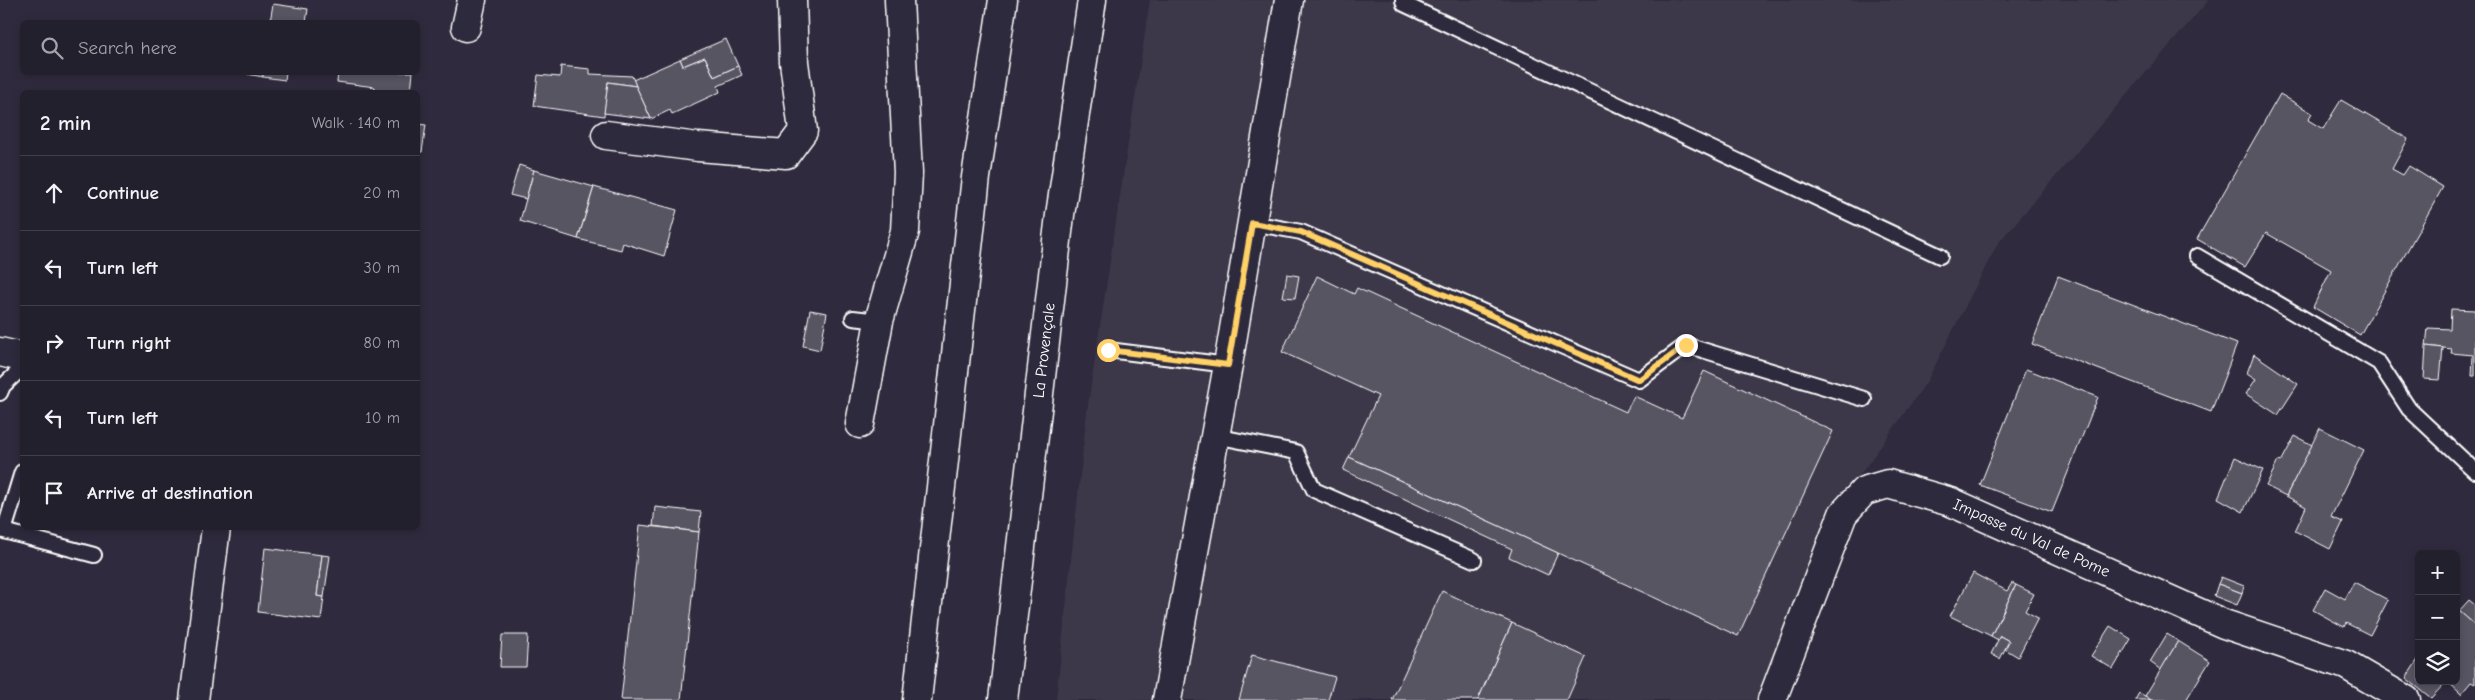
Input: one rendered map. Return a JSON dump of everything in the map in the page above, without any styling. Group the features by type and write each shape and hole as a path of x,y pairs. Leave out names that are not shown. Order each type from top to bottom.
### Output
{"main road":[{"path":"466,27 472,0"},
{"path":"606,135 698,147 786,154 803,131 794,62 792,0"},
{"path":"860,424 879,321 905,231 908,173 900,0"},
{"path":"917,700 976,177 1003,0"},
{"name":"La Provençale","path":"1003,700 1060,215 1092,0"},
{"path":"1167,700 1228,365 1289,0"},
{"path":"0,352 20,357"},
{"name":"Impasse du Val de Pome","path":"1772,700 1843,514 1864,490 1888,484 1951,502 2224,624 2346,665 2406,700"},
{"path":"194,700 216,530"}],"lane":[{"path":"1403,0 1404,4 1940,256"},
{"path":"1252,223 1301,232 1639,380 1686,345 1864,399"},
{"path":"2197,256 2378,363 2409,410 2475,471"},
{"path":"853,318 879,321"},
{"path":"1108,350 1228,365"},
{"path":"0,393 3,386 20,370"},
{"path":"1215,436 1296,452 1314,490 1474,560"},
{"path":"20,479 4,531 94,555"}],"shaded area":[{"path":"1150,0 2209,0 1998,243 1926,383 1842,500 1763,700 1056,700 1087,411"}],"building":[{"path":"273,4 308,9 306,20 270,20"},
{"path":"726,39 738,66 714,77 705,57 683,66 680,59"},
{"path":"705,57 714,77 738,66 742,75 718,86 720,92 672,114 670,110 651,119 633,80 680,59 683,66"},
{"path":"561,66 590,69 590,74 632,76 636,86 608,82 604,116 534,106 538,75 560,77"},
{"path":"263,75 286,75 285,80 263,77"},
{"path":"338,75 413,75 411,90 374,90 375,87 337,82"},
{"path":"608,82 636,86 651,119 604,113"},
{"path":"2280,94 2312,113 2308,120 2323,129 2341,100 2408,139 2392,169 2403,175 2409,166 2443,187 2360,335 2313,307 2331,270 2266,233 2245,267 2197,239"},
{"path":"420,124 426,125 422,152 420,152"},
{"path":"519,165 534,170 526,199 510,195"},
{"path":"534,170 594,187 578,239 520,221"},
{"path":"594,187 677,210 664,256 623,243 621,250 578,239"},
{"path":"1287,274 1299,276 1295,298 1283,297"},
{"path":"1317,276 1354,294 1357,288 1626,412 1634,396 1682,418 1704,371 1833,431 1738,636 1349,457 1378,396 1282,352"},
{"path":"2058,276 2237,344 2211,412 2032,344"},
{"path":"2451,309 2475,310 2475,376 2472,376 2473,355 2451,353 2452,349 2426,346 2428,328 2450,329"},
{"path":"810,310 827,313 820,350 803,346"},
{"path":"2426,346 2443,348 2440,380 2424,379"},
{"path":"2254,354 2298,384 2278,415 2246,394 2256,379 2247,373"},
{"path":"2026,369 2098,397 2052,512 1980,485"},
{"path":"2320,428 2364,450 2331,517 2343,522 2330,549 2295,531 2306,507 2286,496"},
{"path":"2295,436 2312,445 2286,496 2266,486 2278,461 2281,462"},
{"path":"1349,457 1558,553 1548,575 1509,557 1512,549 1343,470"},
{"path":"2235,457 2263,470 2243,512 2218,498"},
{"path":"655,507 701,512 699,532 653,526"},
{"path":"640,525 699,532 681,700 621,700"},
{"path":"265,548 322,555 317,596 324,597 321,620 258,612"},
{"path":"322,555 330,556 324,597 317,596"},
{"path":"1973,573 2007,591 2012,583 2016,585 1991,636 1950,616"},
{"path":"2221,577 2244,586 2242,593 2218,584"},
{"path":"2354,582 2388,600 2370,635 2346,623 2344,627 2313,610 2325,588 2345,599"},
{"path":"2218,584 2242,593 2237,605 2214,596"},
{"path":"2016,585 2034,594 2025,611 2038,618 2018,657 2005,649 2009,641 2000,636 1998,640 1991,636"},
{"path":"1442,591 1512,623 1478,700 1392,700"},
{"path":"2469,600 2475,605 2475,625 2460,612"},
{"path":"2460,612 2475,625 2475,684 2471,682 2461,694 2451,685 2460,685"},
{"path":"1512,623 1586,657 1567,700 1478,700"},
{"path":"2110,626 2131,639 2113,669 2091,656"},
{"path":"2167,634 2178,641 2161,670 2150,662"},
{"path":"502,635 528,635 526,667 500,667"},
{"path":"2000,636 2009,641 2000,659 1991,654"},
{"path":"2178,641 2210,661 2186,700 2151,700 2145,696"},
{"path":"1252,655 1335,677 1328,700 1239,700"},
{"path":"2415,664 2415,685 2443,685 2431,698 2406,678"},
{"path":"2139,693 2145,696 2151,700 2135,700"}],"route":[{"path":"1108,350 1228,365 1252,223 1301,232 1639,380 1686,345"}]}
